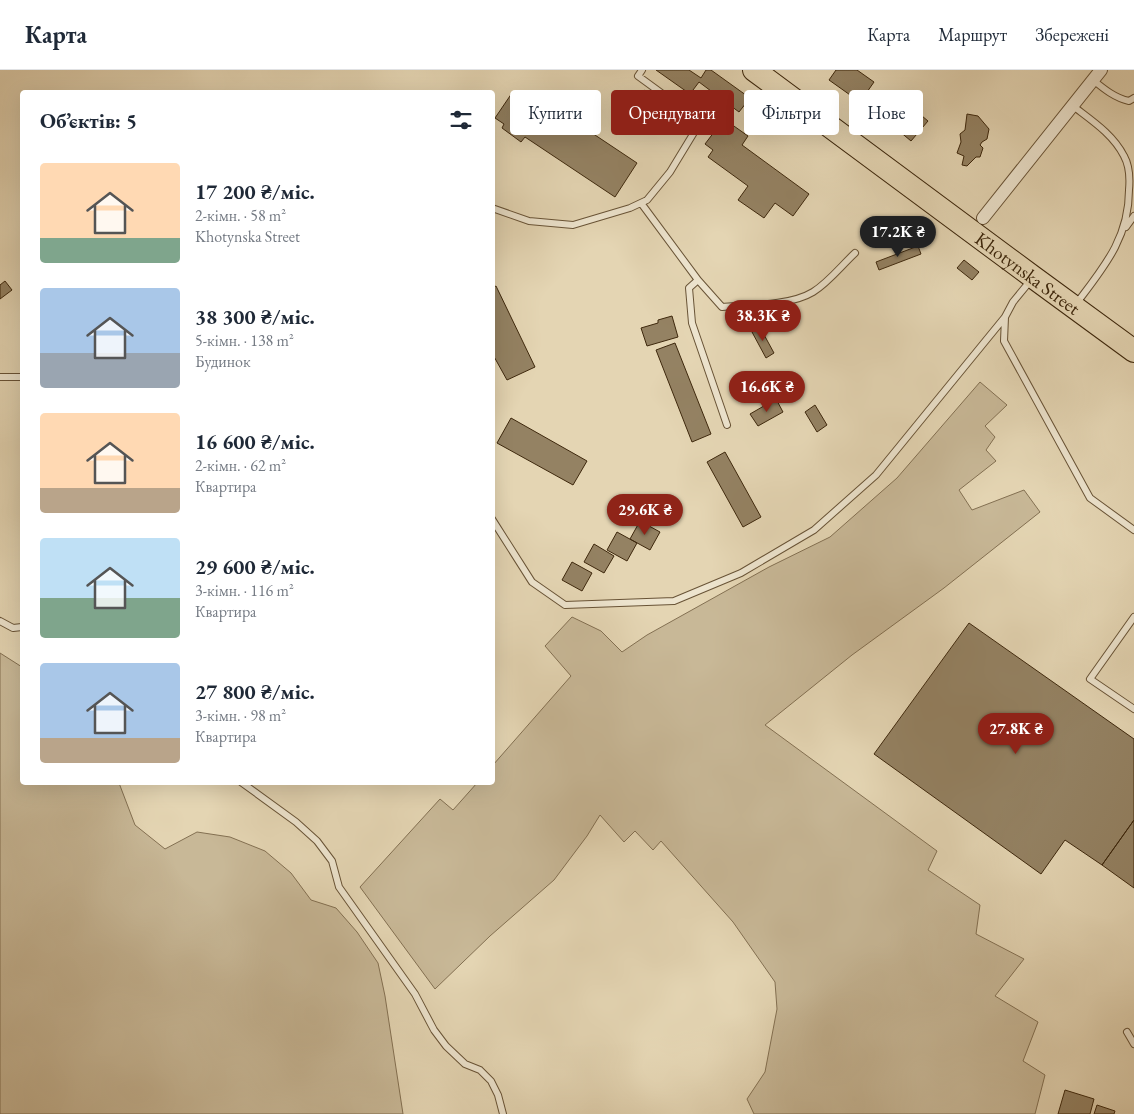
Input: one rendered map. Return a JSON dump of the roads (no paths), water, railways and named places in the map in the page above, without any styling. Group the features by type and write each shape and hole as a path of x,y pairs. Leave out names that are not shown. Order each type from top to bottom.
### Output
{"highway":[{"name":"Khotynska Street","path":"763,73 978,225 1033,278 1134,351"}],"street":[{"path":"978,225 1097,75"}],"lane":[{"path":"642,70 638,76 657,90"},
{"path":"1097,75 1111,94 1129,101 1134,98"},
{"path":"1073,106 1108,134 1124,157 1130,181 1125,228"},
{"path":"495,209 529,221 573,225 630,208 647,200 670,172 693,135"},
{"path":"641,203 698,280 722,307 774,304 811,293 826,282 854,253"},
{"path":"1074,307 1096,278 1134,216"},
{"path":"495,524 532,582 565,605 674,600 741,573 814,530 876,475 1005,318 1012,302 1033,278"},
{"path":"698,280 689,288 692,323 727,425"},
{"path":"1005,318 1004,340 1090,498 1134,530"},
{"path":"0,377 20,376"},
{"path":"1134,617 1090,679 1134,709"},
{"path":"0,621 13,628 20,627"},
{"path":"245,785 296,822 317,841 332,861 339,887 415,994 434,1030 446,1046 465,1064 480,1070 490,1082 498,1094 503,1114"},
{"path":"1127,1032 1134,1044"}]}
